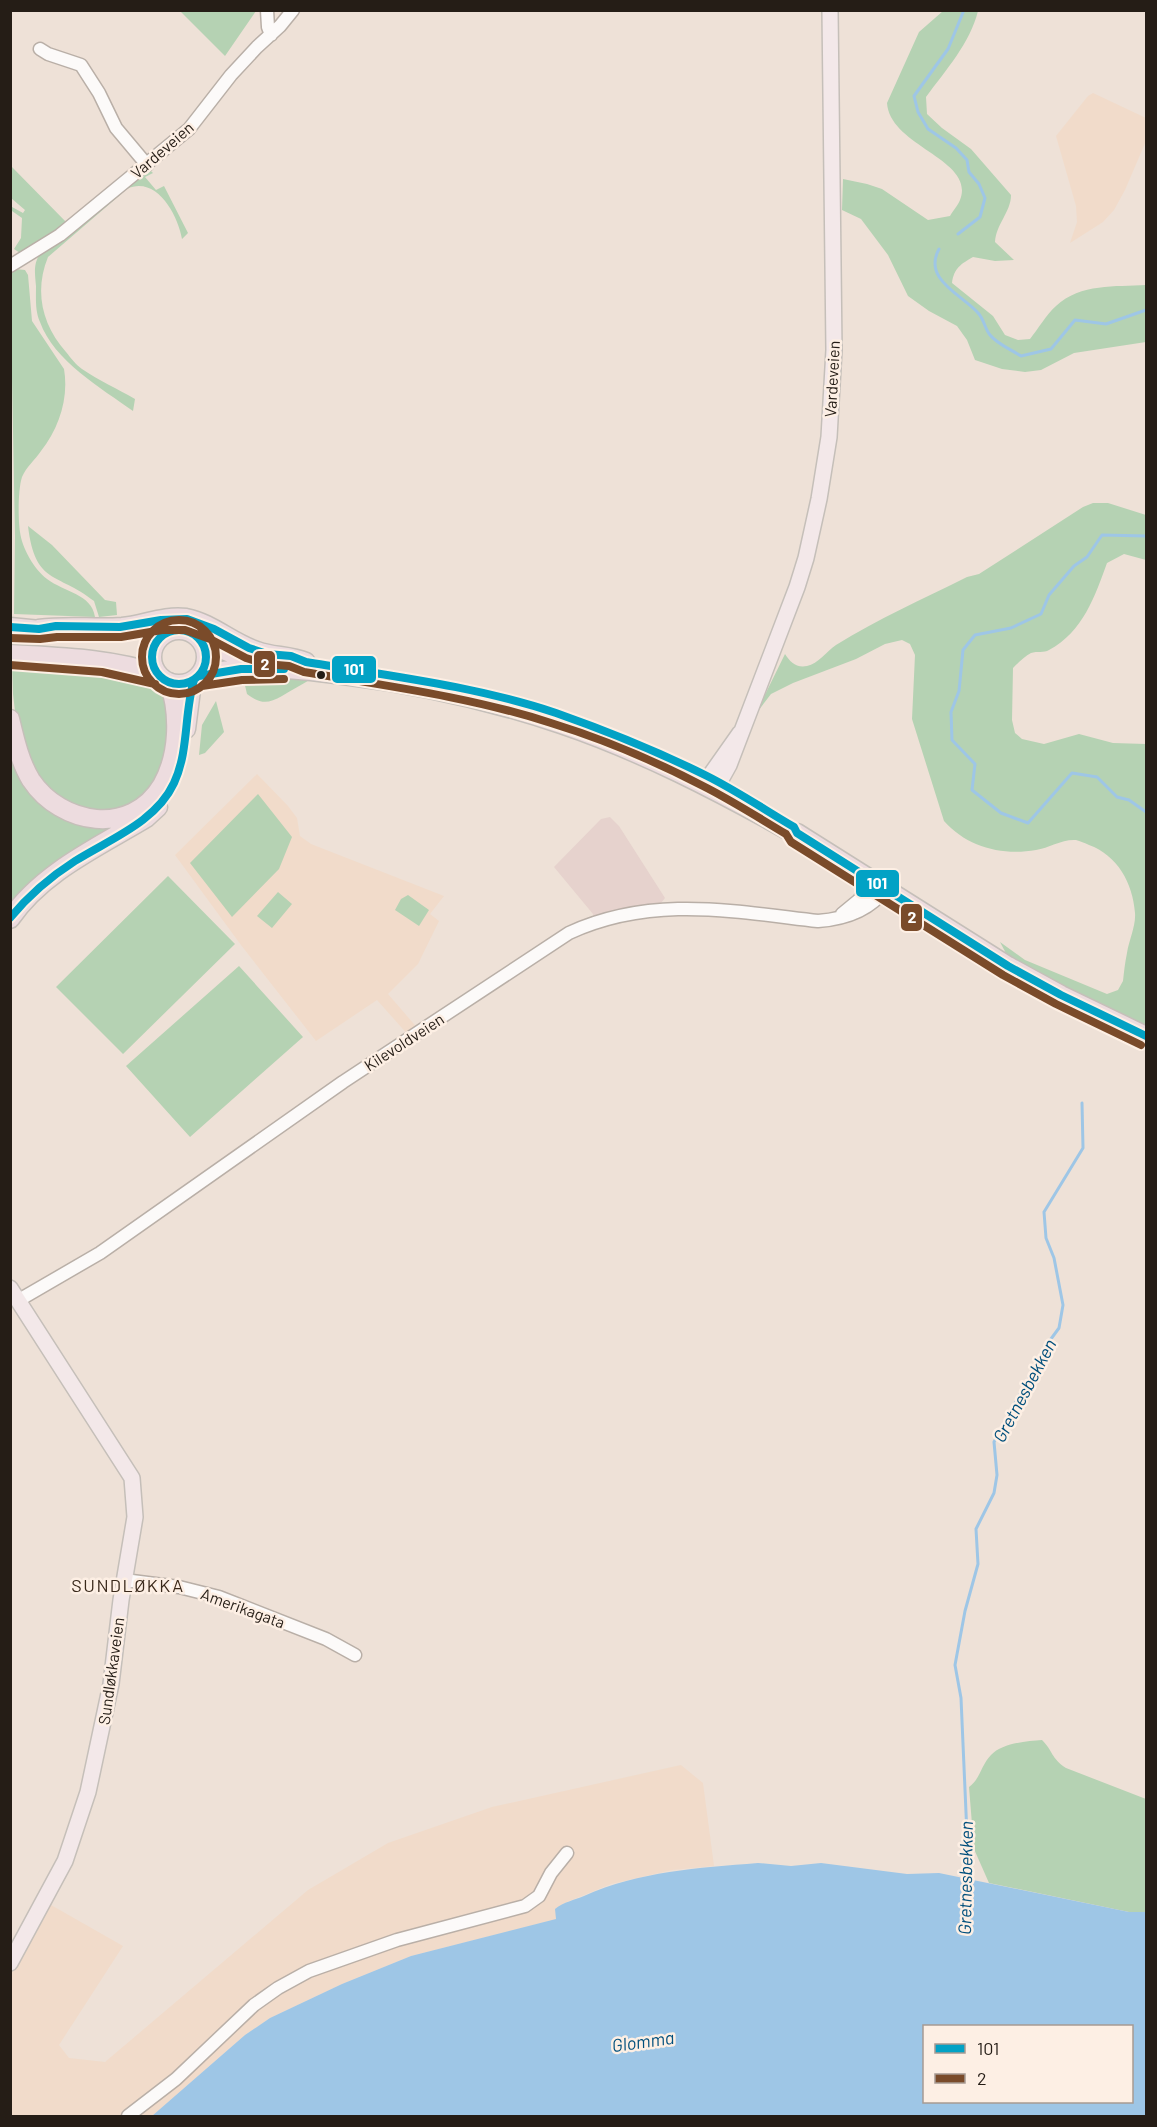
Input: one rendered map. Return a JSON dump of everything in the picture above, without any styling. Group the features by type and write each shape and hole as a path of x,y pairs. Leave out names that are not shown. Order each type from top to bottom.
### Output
{"highway":[{"path":"39,629 56,626 120,627 166,619 187,619 214,629 257,651 291,656 306,662"},
{"path":"10,627 125,637 165,634 181,630 196,635 207,655 203,670 190,690 182,762 177,779 168,796 146,818 52,875 32,892 10,919"},
{"path":"10,719 25,767 41,792 54,804 69,812 99,820 129,814 153,796 162,785 173,755 177,718 174,696 164,678 154,668 153,653 155,645 165,634"},
{"path":"201,641 235,655 306,662 436,683 525,704 616,735 712,783 791,832 797,833 1008,966 1061,995 1146,1036"},
{"path":"10,654 125,664 182,684 213,672 247,668 310,670 392,682 457,694 522,711 593,735 712,783"}],"main road":[{"name":"Vardeveien","path":"712,783 729,765 739,742 740,732 789,608 806,558 829,437 834,350 830,10"},
{"name":"Sundløkkaveien","path":"10,1963 57,1878 79,1823 91,1780 111,1684 124,1580 135,1516 132,1478 15,1294"}],"street":[{"path":"267,10 268,27 271,34"},
{"name":"Vardeveien","path":"10,266 60,235 189,129 231,75 293,10"},
{"path":"40,49 48,54 81,64 99,93 116,128 147,165"},
{"name":"Kilevoldveien","path":"15,1294 99,1253 370,1064 578,929 595,921 656,909 701,909 818,921 832,920 880,884"},
{"name":"Amerikagata","path":"124,1580 179,1587 219,1597 326,1639 355,1655"},
{"path":"128,2116 176,2079 254,2005 278,1988 309,1971 397,1940 525,1906 539,1896 551,1873 567,1853"}],"shaded area":[{"path":"1093,93 1146,118 1146,141 1114,210 1103,222 1070,243 1077,222 1076,206 1056,136 1088,96"},
{"path":"257,774 288,806 297,818 300,836 311,844 444,896 430,914 439,921 418,964 388,994 420,1031 410,1037 377,1000 316,1041 175,855"},
{"path":"610,817 619,826 665,898 656,909 595,922 593,914 554,867 601,819"},
{"path":"681,1765 703,1783 714,1866 672,1870 611,1884 562,1904 557,1919 411,1956 342,1984 270,2018 245,2035 152,2116 11,2116 10,1944 18,1948 44,1901 123,1946 59,2045 69,2058 105,2062 308,1890 388,1843 492,1807"}],"green space":[{"path":"180,11 256,11 225,56"},
{"path":"943,11 978,11 963,45 926,97 927,114 971,149 1011,195 1009,207 998,229 995,242 1014,260 995,261 973,257 959,267 952,283 993,316 1005,335 1018,340 1030,339 1056,306 1076,293 1110,286 1146,285 1146,342 1074,353 1041,370 1025,372 1002,369 975,360 967,340 957,326 929,311 908,296 888,255 861,219 842,210 843,179 882,189 928,220 950,216 959,202 962,186 956,174 902,131 892,118 887,103 919,32"},
{"path":"10,165 68,224 20,253 14,249 21,238 22,218 12,211 12,207 23,213 25,210 11,198"},
{"path":"150,170 153,173 145,177 156,190 164,186 188,233 182,239 176,219 156,192 138,186 127,189 48,257 41,295 46,319 58,342 80,367 135,399 133,411 93,383 67,361 47,336 37,313 35,269 40,254 120,189"},
{"path":"15,269 25,270 28,275 32,321 64,369 65,380 64,402 58,423 22,477 19,504 21,538 29,558 42,575 83,598 93,609 95,617 14,614 15,536 10,272"},
{"path":"1093,503 1108,503 1146,515 1146,560 1124,554 1107,563 1086,612 1071,633 1049,650 1029,654 1013,668 1012,720 1015,733 1022,739 1044,744 1079,734 1113,743 1146,744 1146,1026 1116,1014 1009,959 1000,942 1025,960 1107,994 1118,990 1123,981 1134,923 1134,902 1131,891 1122,872 1108,856 1082,842 1066,841 1041,849 1011,852 986,848 974,843 953,830 944,821 912,719 915,655 910,644 902,640 885,644 856,659 793,683 771,694 755,715 785,654 791,662 797,665 811,665 836,645 884,618 967,577 979,574 1083,507"},
{"path":"28,526 52,545 105,600 116,602 117,615 99,617 94,601 42,568 31,545"},
{"path":"12,663 81,666 139,676 160,687 170,707 165,762 153,786 133,804 98,814 56,798 31,768 16,720"},
{"path":"243,677 311,679 277,699 264,702 247,694"},
{"path":"216,701 224,732 205,753 199,755 202,725"},
{"path":"10,740 27,781 119,827 10,906"},
{"path":"258,794 292,837 279,869 232,917 190,863"},
{"path":"168,876 235,944 123,1054 56,987"},
{"path":"278,892 292,904 272,928 257,916"},
{"path":"408,895 429,910 419,926 395,910 401,899"},
{"path":"239,966 303,1037 190,1137 126,1066"},
{"path":"1042,1740 1057,1761 1066,1768 1146,1799 1146,1912 1129,1912 989,1883 974,1849 969,1787 996,1751 1015,1743"}],"water":[{"name":"Glomma","path":"758,1863 791,1866 821,1863 907,1874 939,1873 1129,1912 1146,1912 1146,2116 152,2116 245,2035 270,2018 342,1984 411,1956 556,1919 555,1909 562,1905 626,1881 691,1869"}],"waterway":[{"name":"Gretnesbekken","path":"958,234 980,217 985,198 979,184 969,172 967,160 956,148 928,129 918,112 914,96 948,49 964,10"},
{"name":"Gretnesbekken","path":"939,249 935,260 940,278 979,314 993,338 1021,356 1051,349 1075,320 1106,324 1146,310"},
{"name":"Gretnesbekken","path":"1146,536 1102,535 1087,557 1074,566 1049,595 1041,614 1011,628 975,635 963,650 959,691 951,712 952,740 975,764 972,790 1001,813 1028,823 1072,773 1097,777 1117,797 1129,800 1146,812"},
{"name":"Gretnesbekken","path":"969,1881 961,1698 955,1665 965,1611 978,1564 976,1529 994,1493 997,1475 994,1442 1048,1343 1059,1328 1063,1305 1054,1258 1046,1238 1044,1212 1083,1148 1082,1103"}],"transit line":[{"name":"101","path":"10,627 39,629 56,626 120,627 161,620 187,619 267,654 291,656 306,662 463,689 556,713 652,750 740,794 794,827 797,833 1008,966 1061,995 1146,1036"},
{"name":"2","path":"186,620 206,630 214,643 216,657 214,671 206,684 193,692 172,694 152,684 144,671 142,650 152,630 165,622 186,620"},
{"name":"2","path":"10,638 121,637 162,630 185,630 210,639 246,658 265,664 289,666 304,672 460,699 521,714 590,736 666,768 724,797 786,834 791,842 1003,975 1056,1004 1141,1045"},
{"name":"101","path":"179,630 189,632 198,638 204,647 206,657 204,667 198,676 189,682 179,684 169,682 160,676 154,667 152,657 154,647 160,638 169,632 179,630"},
{"name":"2","path":"10,665 102,672 155,684"},
{"name":"101","path":"199,676 241,669 284,669"},
{"name":"2","path":"202,686 242,680 284,679"},
{"name":"101","path":"10,918 48,880 144,819 166,797 179,771 194,680"}],"district":[{"name":"SUNDLØKKA","path":"128,1586"}]}
